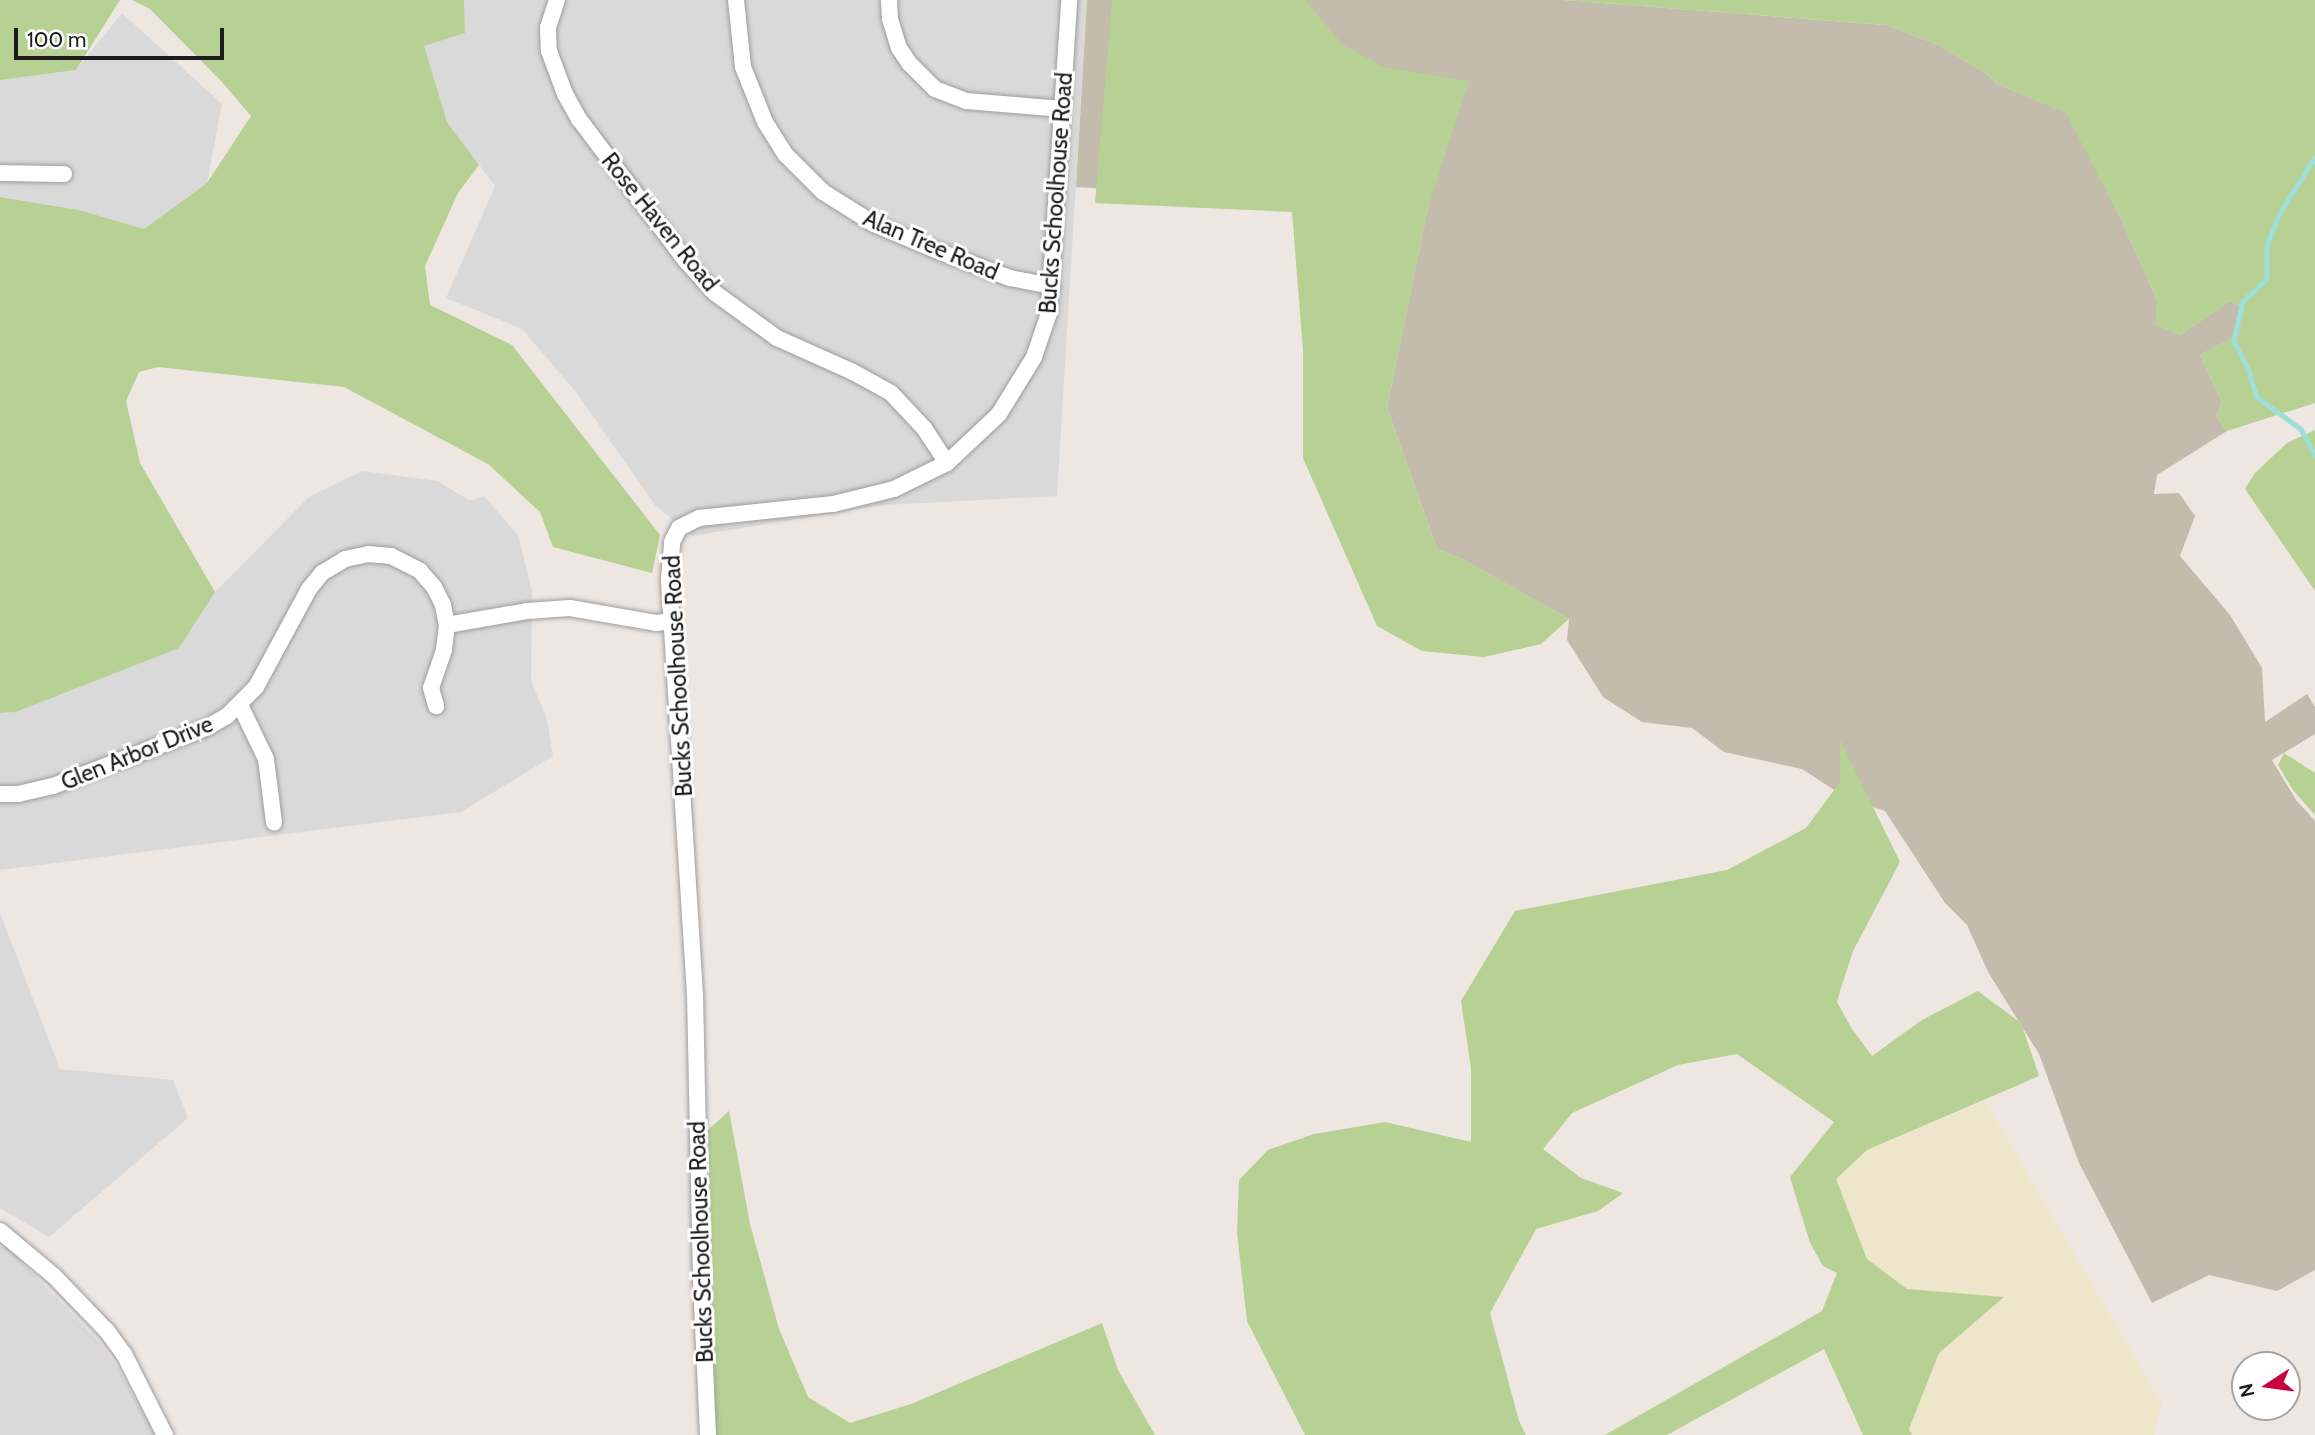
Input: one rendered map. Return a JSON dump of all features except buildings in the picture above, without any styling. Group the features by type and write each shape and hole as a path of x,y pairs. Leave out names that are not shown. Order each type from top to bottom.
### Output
{"street":[{"name":"Rose Haven Road","path":"557,0 548,28 549,51 565,94 579,119 686,261 715,293 777,338 853,372 891,393 924,428 947,463"},
{"name":"Alan Tree Road","path":"736,0 743,67 756,103 786,155 816,186 874,224 1010,278 1052,286"},
{"path":"889,0 890,19 899,48 909,63 935,89 967,101 1063,109"},
{"name":"Bucks Schoolhouse Road","path":"708,1435 701,1280 695,995 669,583 670,551 674,534 692,520 865,498 910,483 947,463 988,427 1017,387 1044,333 1052,286 1069,0"},
{"path":"0,173 64,174"},
{"name":"Glen Arbor Drive","path":"0,794 18,794 53,786 206,728 240,705 268,667 309,590 322,573 345,559 368,554 391,556 420,571 434,587 443,606 447,625 444,650 431,688 436,706"},
{"path":"447,625 527,611 570,608 656,623 672,621"},
{"path":"240,705 266,759 274,822"},
{"path":"0,1231 54,1276 107,1331 124,1354 165,1435"}],"shaded area":[{"path":"464,0 1087,0 1057,496 885,505 692,536 655,505 576,392 522,329 446,298 495,186 447,122 423,46 465,33"},
{"path":"1087,0 1563,0 1886,25 1939,45 1987,74 1997,84 2067,113 2122,221 2157,300 2156,325 2180,335 2230,301 2244,308 2239,335 2200,355 2222,402 2216,416 2227,431 2157,475 2154,494 2179,493 2195,516 2180,556 2230,615 2262,668 2265,722 2307,694 2315,707 2315,734 2272,760 2296,800 2315,821 2315,1270 2277,1291 2209,1275 2152,1303 2079,1163 2039,1054 1988,972 1967,925 1945,903 1885,811 1848,799 1802,769 1724,752 1692,728 1642,722 1603,697 1567,640 1569,619 1460,558 1437,549 1387,408 1428,207 1076,187"},
{"path":"122,13 222,104 207,183 144,229 79,210 0,197 0,80 76,70"},
{"path":"362,471 438,481 470,501 484,496 518,535 532,592 531,681 547,719 553,756 461,812 0,870 0,713 16,712 178,648 215,592 309,497"},
{"path":"0,913 60,1069 173,1080 188,1118 49,1237 0,1208"},
{"path":"1985,1101 2162,1404 2153,1435 1912,1435 1909,1429 1939,1353 2003,1298 1907,1289 1867,1259 1836,1179 1867,1150"},
{"path":"0,1246 8,1248 98,1341 118,1368 155,1435 0,1435"}],"green space":[{"path":"0,0 120,0 76,70 0,80"},
{"path":"132,0 464,0 465,33 424,46 447,122 479,165 458,193 425,266 430,305 512,345 660,535 652,573 553,547 540,512 488,464 344,387 158,367 139,372 126,401 140,463 215,592 179,648 16,712 0,713 0,197 79,210 144,229 207,183 251,116 222,82 150,9"},
{"path":"1112,0 1305,0 1343,45 1384,67 1469,81 1428,207 1387,408 1437,549 1460,558 1569,619 1541,644 1484,657 1422,651 1377,626 1303,458 1303,350 1292,212 1095,203"},
{"path":"1563,0 2315,0 2315,403 2227,431 2216,416 2222,402 2200,355 2239,335 2244,308 2230,301 2180,335 2155,325 2157,300 2122,221 2066,113 1997,84 1987,74 1939,45 1886,25"},
{"path":"2315,430 2315,591 2245,489 2255,473 2287,443"},
{"path":"1840,740 1900,862 1853,951 1837,1002 1852,1029 1872,1056 1922,1020 1978,991 2021,1023 2039,1076 1867,1150 1836,1179 1867,1259 1907,1289 2004,1297 1939,1353 1909,1429 1912,1435 1863,1435 1824,1349 1667,1435 1605,1435 1822,1311 1837,1273 1823,1266 1810,1243 1790,1177 1834,1122 1737,1054 1678,1065 1572,1113 1543,1149 1581,1178 1623,1193 1598,1211 1536,1229 1490,1313 1519,1421 1526,1435 1305,1435 1247,1321 1237,1233 1239,1180 1268,1150 1314,1134 1385,1122 1471,1142 1471,1068 1461,1001 1515,911 1727,870 1806,828 1840,782"},
{"path":"2284,753 2315,773 2315,815 2293,790 2278,765"},
{"path":"729,1111 750,1224 779,1329 808,1397 850,1423 911,1404 1102,1323 1118,1370 1155,1435 716,1435 708,1130"}],"waterway":[{"path":"2315,158 2279,215 2267,246 2267,279 2243,301 2234,341 2248,368 2257,397 2301,429 2315,455"}]}
